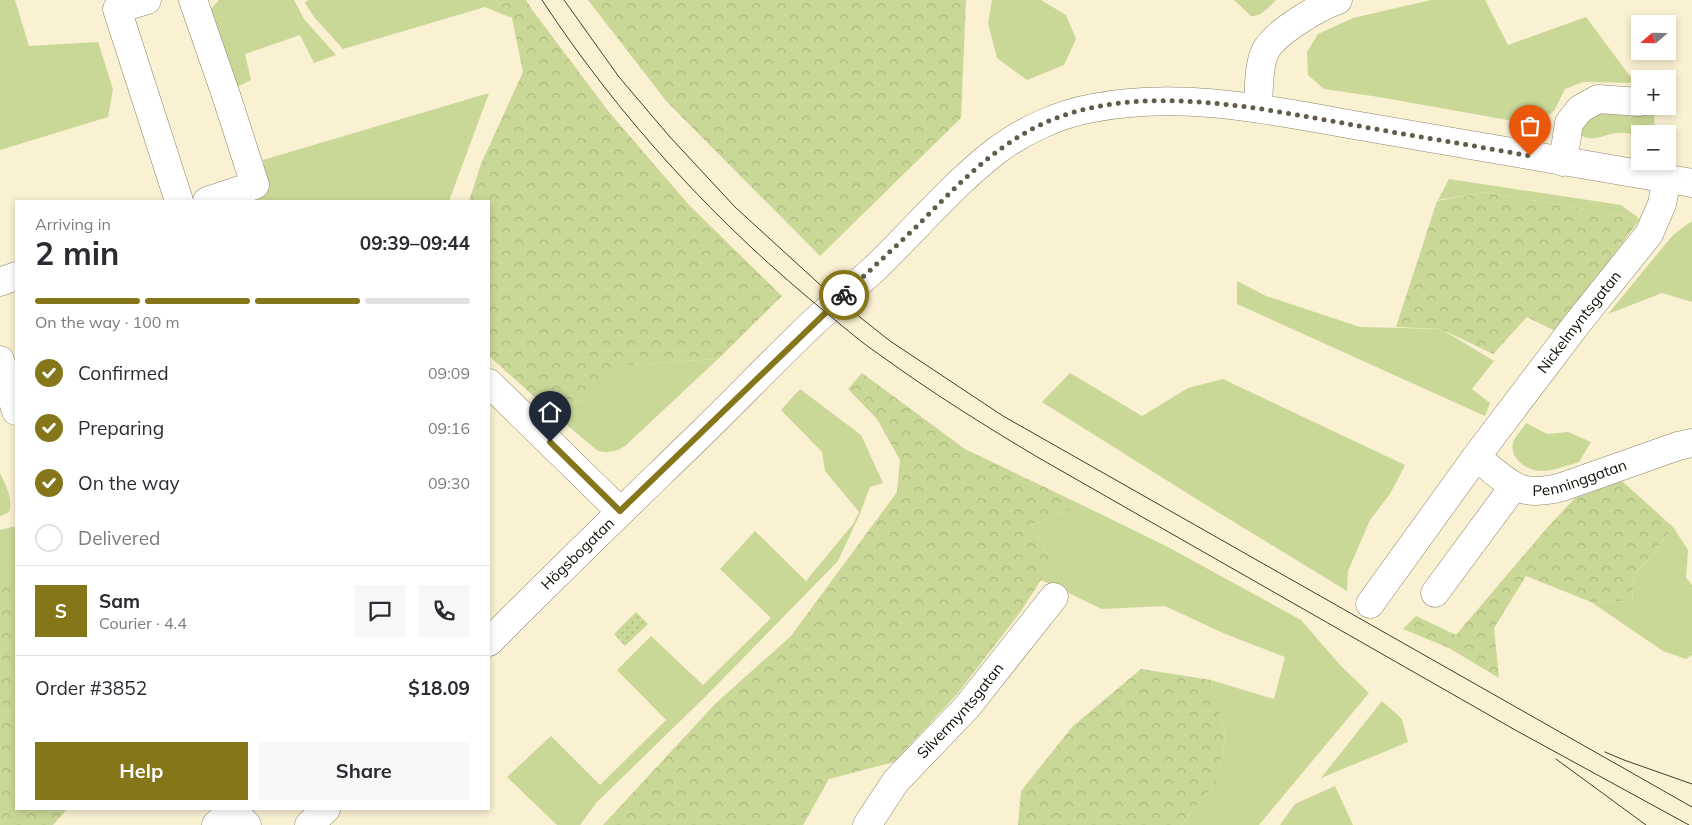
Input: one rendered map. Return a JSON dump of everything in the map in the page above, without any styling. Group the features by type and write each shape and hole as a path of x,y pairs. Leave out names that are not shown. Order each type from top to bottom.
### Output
{"street":[{"path":"147,0 117,9 179,200"},
{"path":"193,0 226,95 254,185 210,200"},
{"path":"1258,107 1259,75 1265,51 1279,35 1326,4 1338,0"},
{"path":"1563,162 1569,124 1580,109 1598,99 1631,101"},
{"name":"Högsbogatan","path":"490,641 620,511 812,324 873,269 966,177 1005,145 1027,131 1047,122 1101,106 1136,102 1178,101 1258,107 1680,181"},
{"name":"Nickelmyntsgatan","path":"1370,604 1476,457 1649,234 1662,204 1680,181"},
{"path":"0,282 15,276"},
{"path":"0,360 15,408"},
{"path":"490,384 620,511"},
{"name":"Penninggatan","path":"1476,457 1514,486 1525,491 1544,491 1562,487 1678,446 1692,444"},
{"path":"1435,592 1514,486"},
{"name":"Silvermyntsgatan","path":"868,825 896,781 966,707 1054,597"},
{"path":"216,825 232,810 247,825"},
{"path":"310,825 325,810"}],"green space":[{"path":"0,0 15,0 29,46 98,42 113,89 108,117 0,150"},
{"path":"219,0 294,0 304,19 336,55 314,63 300,35 245,54 251,80 235,88 208,12"},
{"path":"308,0 496,0 512,18 485,7 343,49 314,17 305,3"},
{"path":"496,0 526,0 609,112 689,205 782,296 718,359 626,365 592,398 549,410 490,357 490,200 469,200 481,164 523,72 512,18"},
{"path":"588,0 966,0 961,118 820,256 667,102"},
{"path":"992,0 1041,0 1066,15 1076,39 1064,65 1027,80 997,58 988,23"},
{"path":"1234,0 1276,0 1261,13 1251,16"},
{"path":"1431,0 1485,0 1508,45 1586,17 1631,78 1631,83 1583,82 1565,89 1554,111 1536,125 1324,89 1308,75 1307,52 1318,34 1353,18"},
{"path":"489,93 449,200 244,200 267,185 263,160"},
{"path":"1598,111 1631,112 1631,115 1654,115 1655,125 1631,125 1631,134 1614,133 1589,138 1577,133"},
{"path":"1449,179 1621,205 1640,219 1485,192 1438,200"},
{"path":"1485,192 1640,219 1557,332 1527,317 1493,354 1441,329 1396,327 1437,201"},
{"path":"1692,221 1692,302 1662,293 1608,314 1673,235"},
{"path":"1237,281 1266,296 1360,327 1441,329 1494,361 1472,389 1490,403 1485,416 1237,304"},
{"path":"718,359 625,446 615,451 598,451 549,410 592,398 626,365"},
{"path":"862,373 965,449 1082,505 1031,525 1052,563 1021,611 958,693 894,762 829,779 803,825 603,825 716,703 791,636 897,492 900,460 877,419 848,389"},
{"path":"1070,373 1142,416 1188,388 1223,379 1405,465 1390,494 1370,520 1348,571 1347,591 1042,402"},
{"path":"800,389 861,435 883,483 870,487 838,561 707,695 597,802 580,825 557,825 507,777 551,736 600,785 666,720 617,670 651,636 703,685 771,618 720,569 755,531 806,581 853,524 859,512 825,471 822,452 781,410"},
{"path":"1526,423 1547,434 1568,432 1591,442 1579,462 1549,470 1534,470 1523,465 1515,457 1512,446"},
{"path":"0,473 10,499 10,509 8,513 0,516"},
{"path":"1622,481 1673,527 1649,559 1634,574 1632,601 1591,602 1526,576 1494,628 1499,678 1449,648 1403,629 1416,616 1456,635 1546,529 1575,498"},
{"path":"1082,505 1166,546 1301,620 1340,665 1369,693 1259,825 1181,825 1216,783 1226,736 1211,680 1274,699 1285,657 1223,633 1165,606 1102,609 1041,580 1052,563 1031,525"},
{"path":"15,526 15,576 0,568 0,530"},
{"path":"1673,527 1688,550 1686,578 1692,585 1692,655 1686,659 1663,651 1591,602 1632,601 1634,574 1649,559"},
{"path":"0,568 15,576 15,810 66,810 53,825 0,825"},
{"path":"636,612 648,624 625,646 614,634"},
{"path":"1141,669 1211,680 1226,736 1216,783 1181,825 1018,825 1021,791 1073,726"},
{"path":"1382,701 1402,719 1408,742 1321,778"},
{"path":"1335,786 1353,825 1280,825 1295,804"}],"tram line":[{"path":"542,0 604,87 710,208 788,281 873,350 958,408 1039,458 1517,731 1689,825"},
{"path":"564,0 619,77 670,137 735,207 827,291 890,341 1003,416 1692,807"},
{"path":"1605,752 1692,784"},
{"path":"1556,759 1646,825"}],"way so far":[{"path":"844,295 994,152 1027,131 1047,122 1094,107 1136,102 1174,101 1258,107 1530,156"}],"route":[{"path":"550,442 620,511 844,295"}]}
